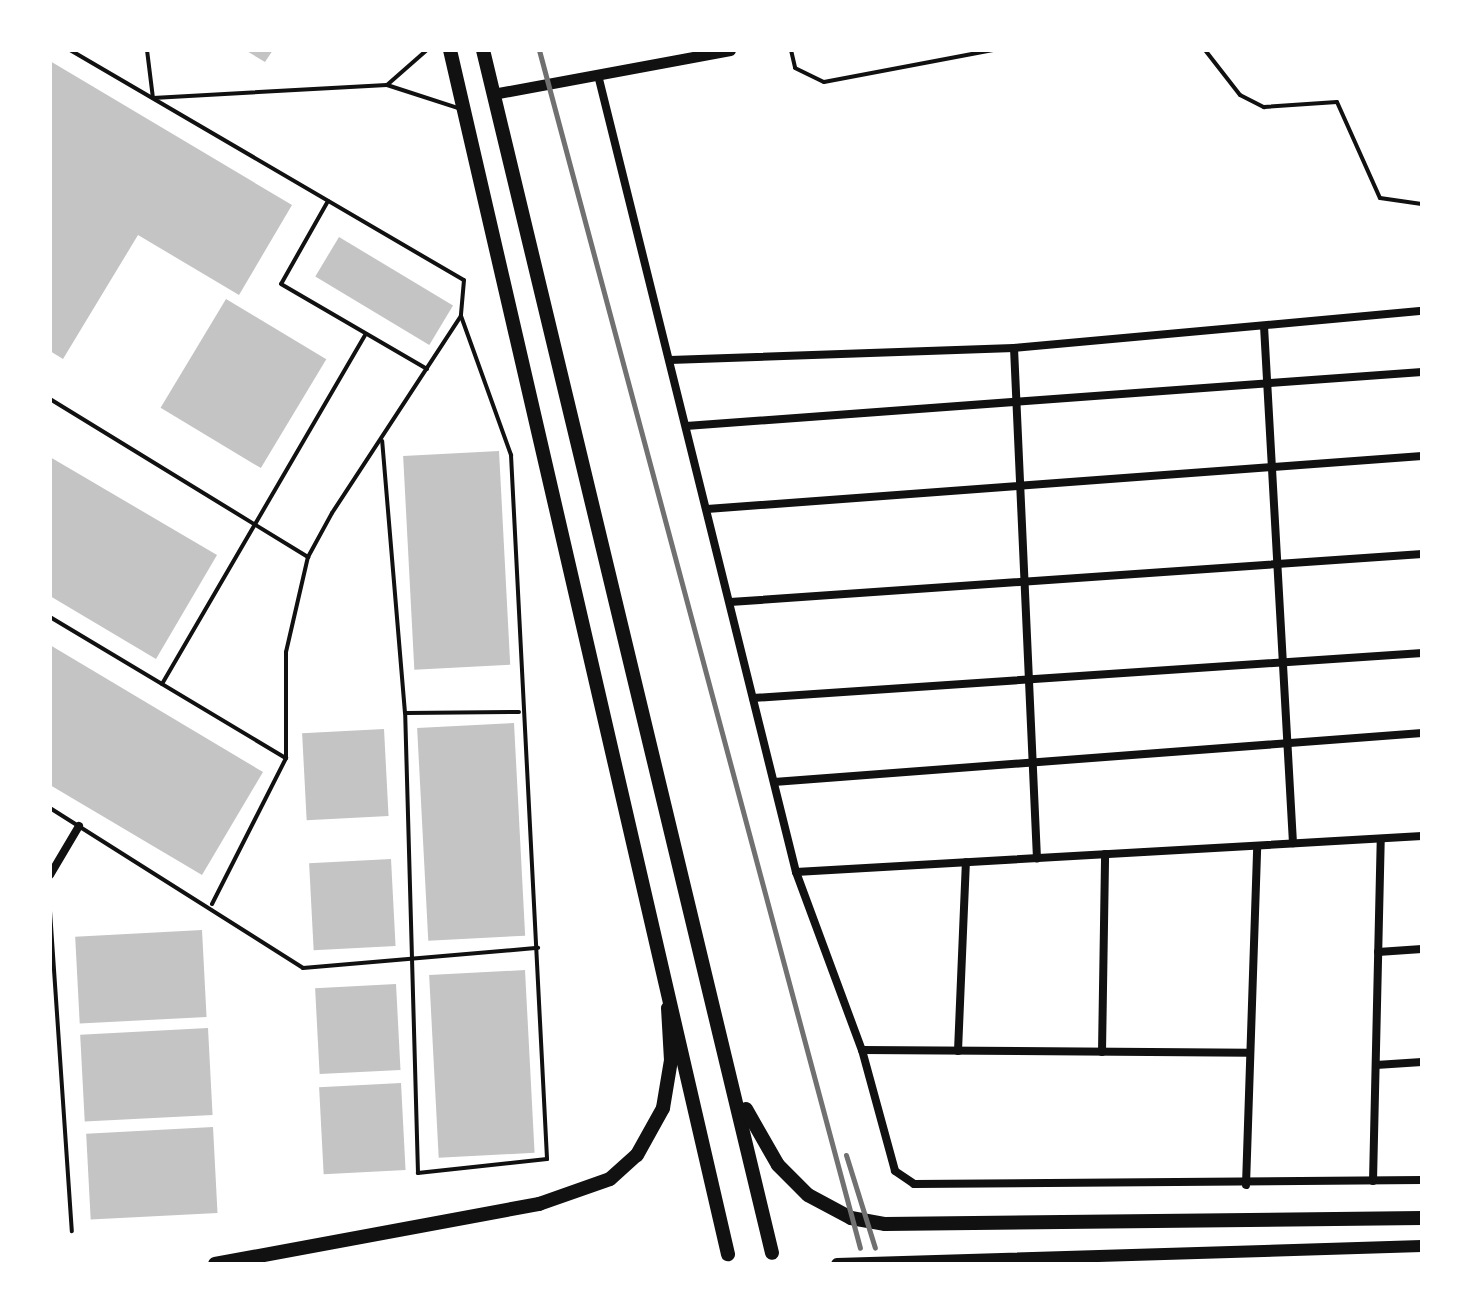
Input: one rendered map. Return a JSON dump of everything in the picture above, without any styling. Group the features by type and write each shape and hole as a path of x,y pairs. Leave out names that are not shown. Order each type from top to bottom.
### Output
{"highway":[{"path":"450,50 664,956 728,1254"},
{"path":"483,50 735,1085 772,1253"},
{"path":"215,1264 539,1204 610,1179 646,1142 667,1095 664,956"},
{"path":"735,1085 791,1181 851,1218 895,1224 1422,1218"}],"main road":[{"path":"837,1264 1422,1246"}],"street":[{"path":"493,94 730,50"},
{"path":"598,75 796,872 862,1050 895,1171 914,1184 1246,1185 1422,1180"},
{"path":"670,360 1014,348 1422,311"},
{"path":"1264,326 1293,843"},
{"path":"1014,348 1037,858"},
{"path":"686,426 1422,372"},
{"path":"707,509 1422,456"},
{"path":"730,602 1278,567 1422,554"},
{"path":"753,698 1422,653"},
{"path":"774,782 1422,733"},
{"path":"50,875 79,826"},
{"path":"796,872 1422,836"},
{"path":"1373,1181 1381,839"},
{"path":"1246,1185 1257,846"},
{"path":"1102,1052 1105,854"},
{"path":"958,1051 966,862"},
{"path":"1378,952 1422,949"},
{"path":"862,1050 1250,1053"},
{"path":"1376,1065 1422,1062"}],"lane":[{"path":"70,50 464,280 461,316 511,455 519,712 538,948 547,1159 418,1173 415,957 405,713 382,441"},
{"path":"147,50 153,98"},
{"path":"387,85 427,50"},
{"path":"791,50 795,68 824,82 993,50"},
{"path":"1205,50 1240,95 1264,107 1337,102 1380,198 1422,204"},
{"path":"153,98 387,85 464,110"},
{"path":"328,201 281,284 427,369"},
{"path":"212,904 286,758 286,652 308,557 461,316"},
{"path":"162,684 253,523 366,334"},
{"path":"50,399 308,557"},
{"path":"50,617 286,758"},
{"path":"405,713 519,712"},
{"path":"50,808 212,904 303,968 538,948"},
{"path":"50,911 72,1231"}],"building":[{"path":"245,50 273,50 265,62"},
{"path":"50,61 292,205 239,295 138,235 63,359 50,351"},
{"path":"339,237 453,306 429,345 315,276"},
{"path":"226,299 326,359 261,468 161,408"},
{"path":"499,451 510,665 414,670 403,456"},
{"path":"50,457 217,555 156,659 50,596"},
{"path":"50,645 263,772 202,875 50,785"},
{"path":"514,723 525,936 428,941 417,728"},
{"path":"384,729 389,816 307,820 302,733"},
{"path":"391,859 396,946 314,950 309,863"},
{"path":"202,930 207,1017 80,1024 75,937"},
{"path":"525,970 535,1153 439,1158 429,975"},
{"path":"396,984 401,1070 320,1074 315,988"},
{"path":"208,1028 213,1115 85,1122 80,1035"},
{"path":"401,1083 406,1170 324,1174 319,1087"},
{"path":"213,1127 218,1213 91,1220 86,1134"}],"railway":[{"path":"539,50 860,1248"},
{"path":"846,1155 875,1248"}]}
